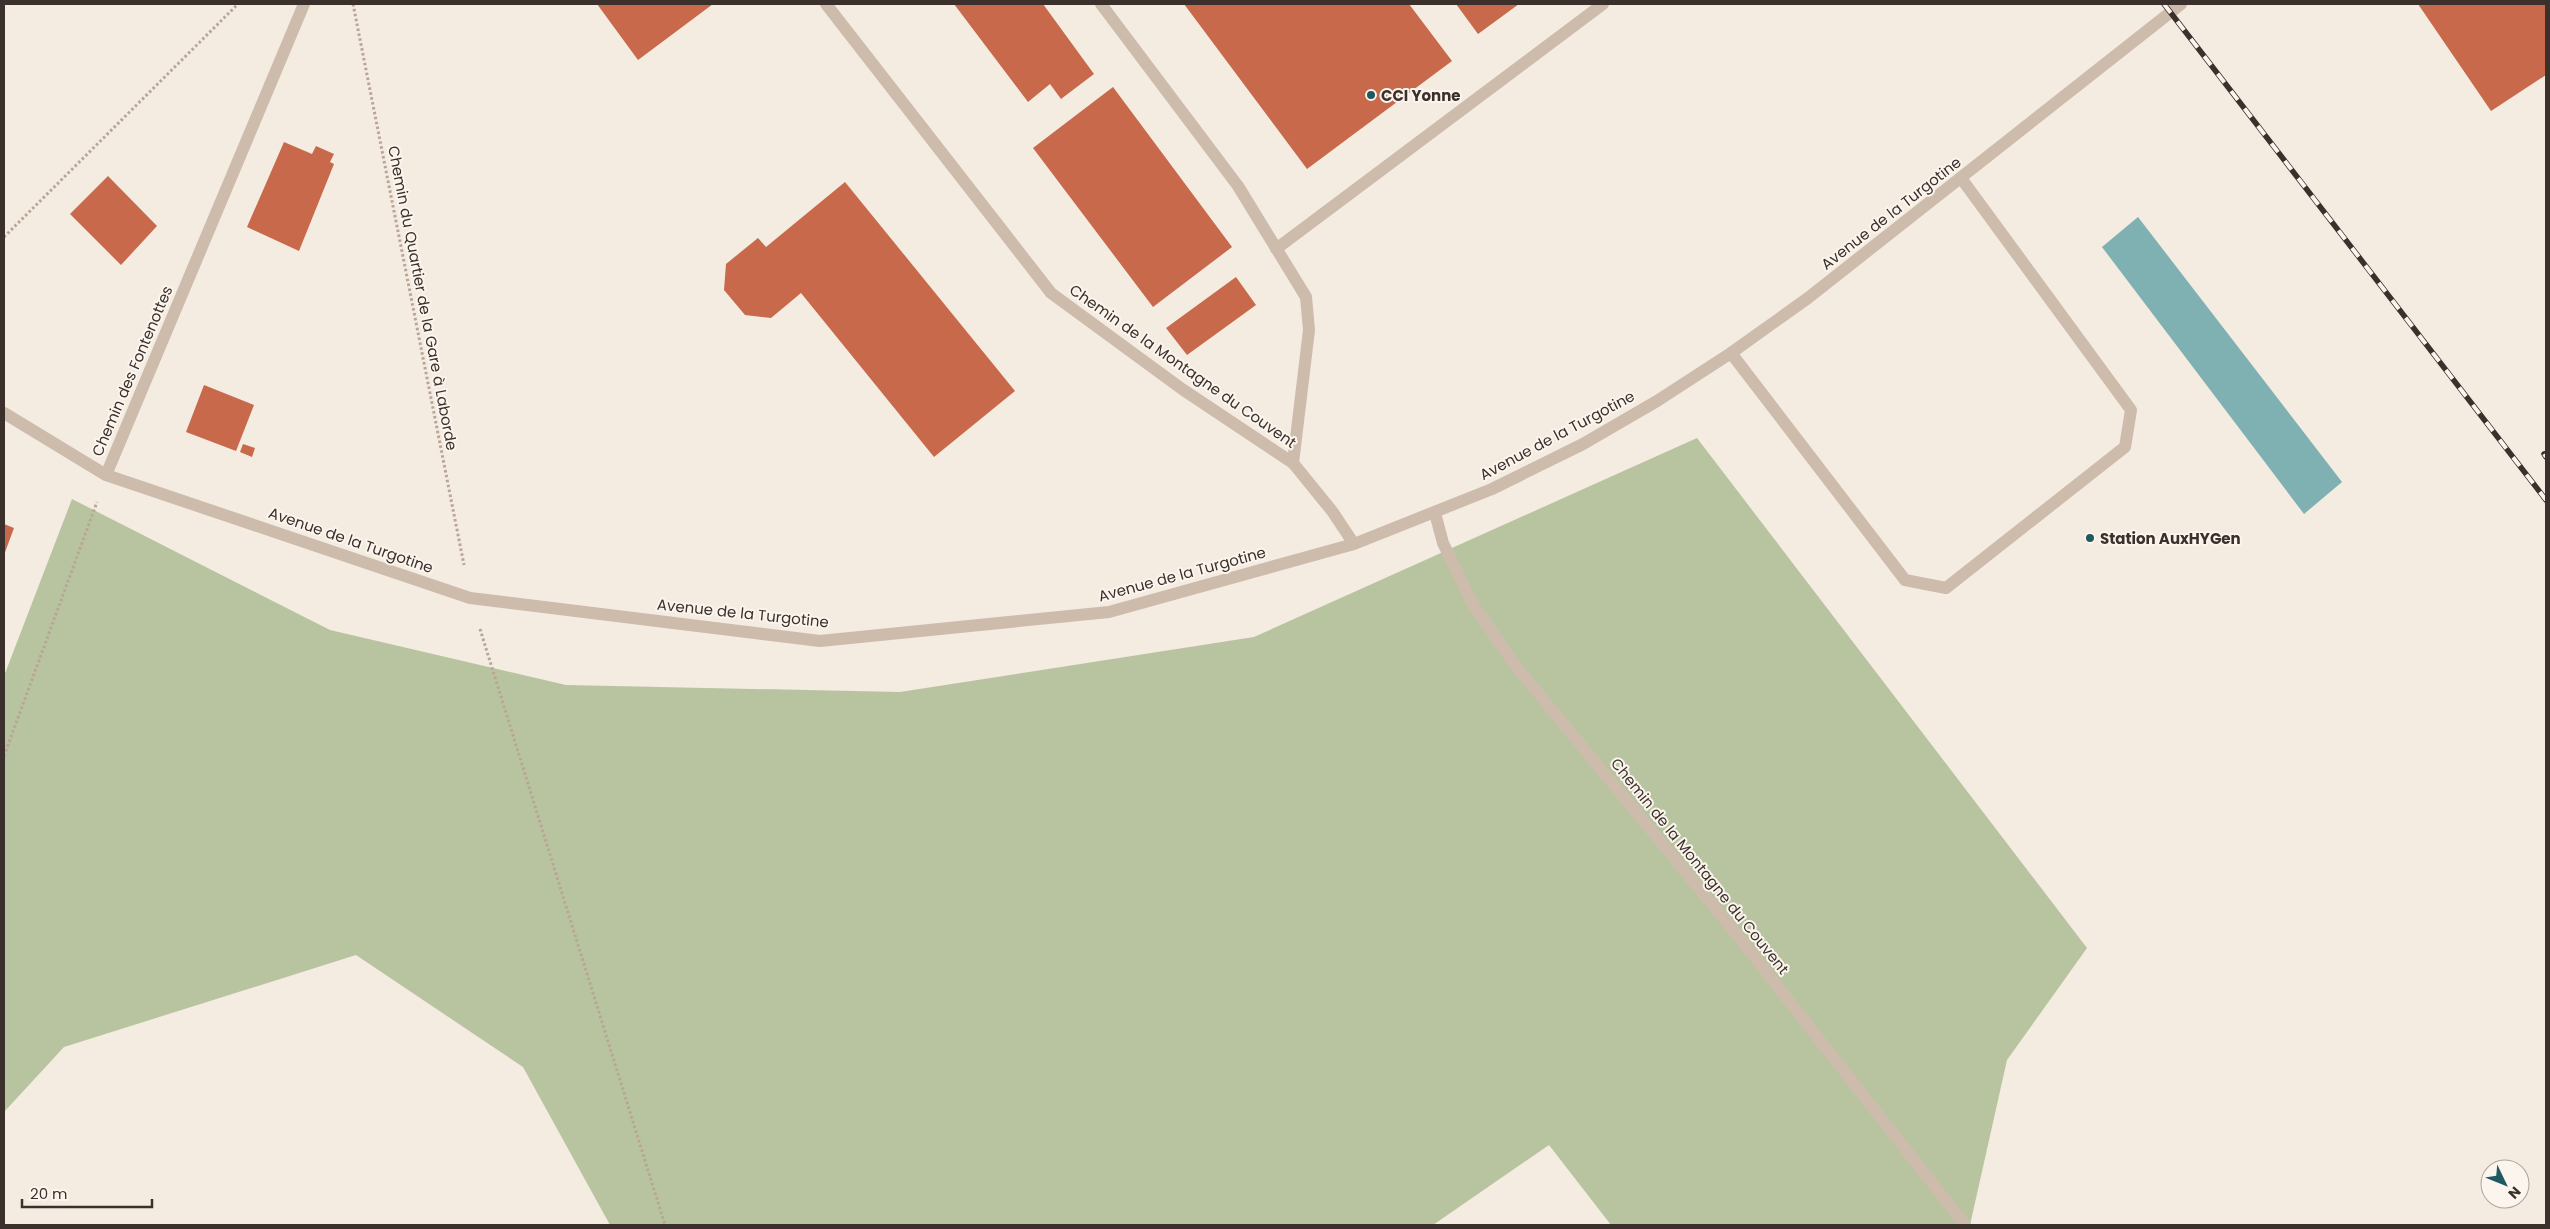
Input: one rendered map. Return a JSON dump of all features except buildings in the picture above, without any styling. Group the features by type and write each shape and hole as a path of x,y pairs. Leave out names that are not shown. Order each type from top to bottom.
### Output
{"street":[{"name":"Chemin des Fontenottes","path":"106,476 304,4"},
{"name":"Chemin de la Montagne du Couvent","path":"826,4 1051,293 1182,389 1293,464 1332,511 1354,544"},
{"path":"1101,4 1238,186 1306,297 1309,330 1293,464"},
{"path":"1276,249 1603,4"},
{"name":"Avenue de la Turgotine","path":"4,413 106,476 470,598 820,640 1109,612 1354,544 1492,489 1583,444 1657,401 1731,353 1808,298 2181,4"},
{"path":"1731,353 1905,580 1946,588 2125,447 2131,410 1961,178"},
{"name":"Chemin de la Montagne du Couvent","path":"1435,513 1443,543 1472,603 1515,665 1734,931 1965,1225"}],"path":[{"path":"4,237 238,4"},
{"name":"Chemin du Quartier de la Gare à Laborde","path":"353,4 470,598 665,1225"},
{"name":"Chemin des Fontenottes","path":"4,756 106,476"}],"green space":[{"path":"1697,438 2087,948 2007,1060 1970,1225 1611,1225 1549,1145 1433,1225 610,1225 523,1067 356,955 64,1047 4,1112 4,676 72,499 330,630 566,685 900,692 1254,637"}],"water":[{"path":"2138,217 2342,482 2304,514 2102,247"}],"railway":[{"path":"2164,4 2546,500"}],"place":[{"name":"CCI Yonne","path":"1371,95"},
{"name":"Station AuxHYGen","path":"2090,538"}]}
